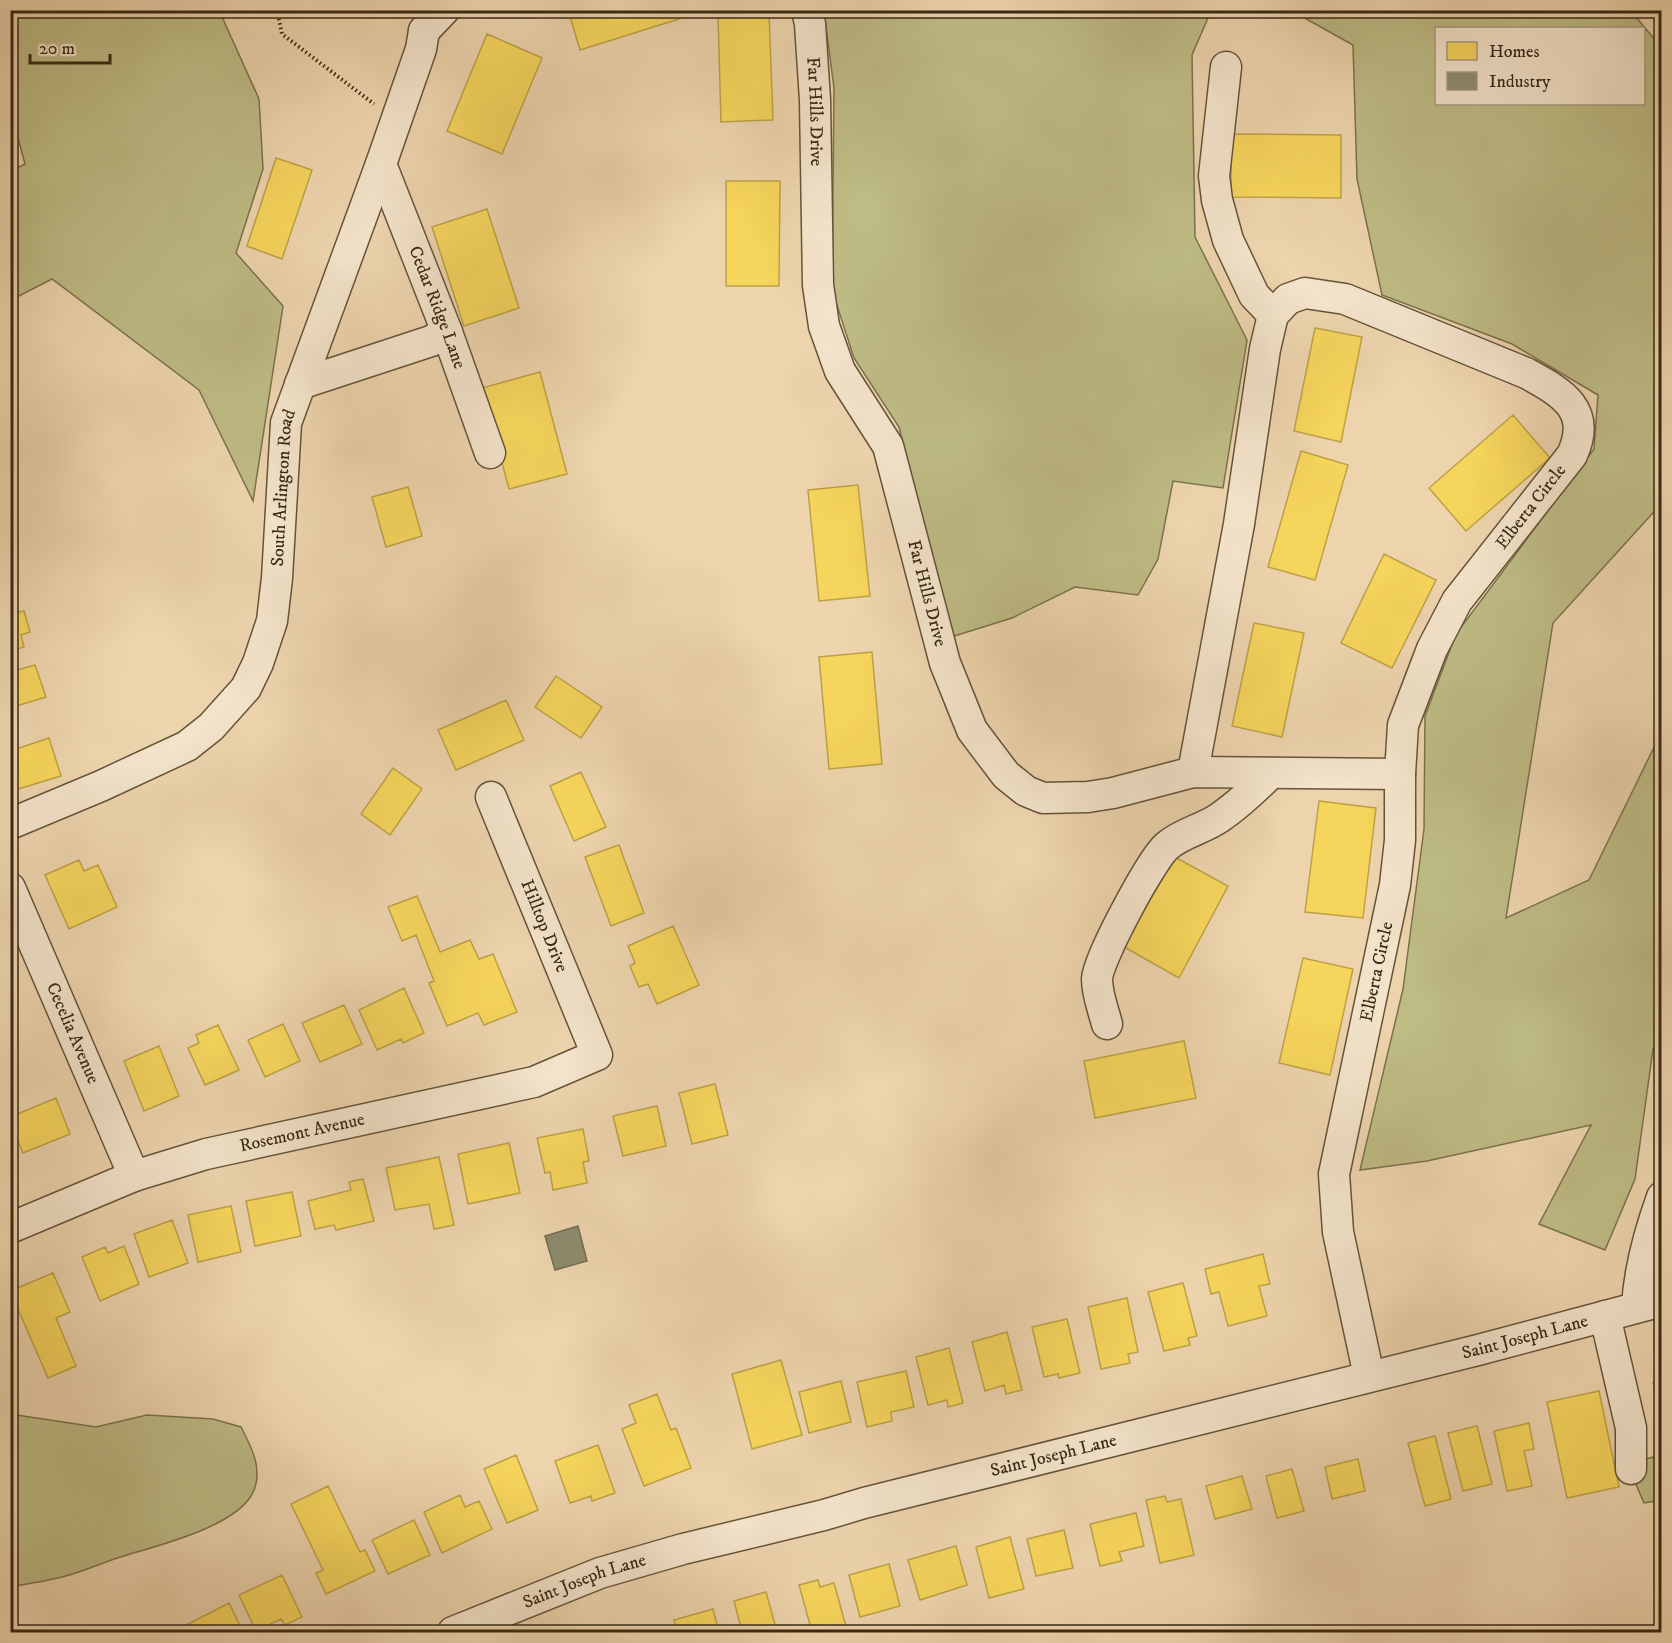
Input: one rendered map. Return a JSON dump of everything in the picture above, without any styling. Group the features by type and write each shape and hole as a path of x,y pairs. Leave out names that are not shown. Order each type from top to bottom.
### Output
{"street":[{"name":"Far Hills Drive","path":"807,10 815,100 818,285 824,326 840,371 888,446 945,663 972,730 1006,775 1026,791 1043,798 1088,797 1113,793 1193,772 1400,774"},
{"name":"South Arlington Road","path":"10,824 101,786 187,746 211,727 246,688 258,663 272,621 277,578 286,423 421,49 426,17"},
{"path":"1193,772 1239,524 1265,349 1273,315 1254,295 1228,240 1217,200 1214,176 1226,67"},
{"name":"Cedar Ridge Lane","path":"381,164 447,332 490,453"},
{"name":"Elberta Circle","path":"1273,315 1288,299 1305,293 1345,299 1526,373 1553,388 1569,401 1577,414 1578,441 1572,455 1457,601 1432,649 1403,725 1400,840 1395,885 1334,1174 1338,1232 1369,1376"},
{"path":"300,384 431,341 447,332"},
{"path":"1107,1024 1100,1001 1097,977 1115,934 1164,848 1219,818 1250,794 1271,773"},
{"name":"Hilltop Drive","path":"491,797 597,1055"},
{"name":"Cecelia Avenue","path":"10,888 134,1176"},
{"name":"Rosemont Avenue","path":"10,1228 134,1176 206,1154 534,1082 597,1055"},
{"path":"1650,1304 1638,1280 1650,1232 1662,1197"},
{"name":"Saint Joseph Lane","path":"453,1632 600,1573 683,1549 1478,1350 1650,1304"},
{"path":"1605,1316 1631,1428 1631,1469"}],"path":[{"path":"277,10 282,34 396,121"}],"shaded area":[{"path":"11,10 222,11 223,19 259,99 263,169 236,253 283,306 253,501 199,390 52,279 11,300 11,171 25,164 11,112"},
{"path":"824,11 1211,11 1192,55 1195,237 1247,340 1223,488 1173,481 1158,559 1138,595 1075,587 1012,618 951,637 899,427 854,358 832,290 834,88"},
{"path":"1292,11 1631,11 1644,27 1435,27 1435,105 1645,105 1645,28 1661,47 1661,504 1553,623 1506,918 1589,880 1661,733 1661,1047 1653,1049 1635,1179 1605,1250 1539,1224 1591,1125 1427,1161 1360,1170 1403,989 1424,829 1425,716 1456,634 1594,449 1598,395 1512,344 1382,295 1357,179 1353,45"},
{"path":"10,1414 96,1427 147,1415 213,1419 241,1427 255,1461 257,1478 255,1487 242,1507 212,1526 70,1575 16,1586 10,1584"},
{"path":"1661,1455 1661,1500 1644,1503 1627,1464"}],"building: Homes":[{"path":"568,10 677,10 679,19 580,50"},
{"path":"769,14 773,120 721,122 718,16"},
{"path":"487,34 542,58 502,154 447,131"},
{"path":"1231,134 1341,135 1341,198 1231,197"},
{"path":"276,158 312,170 282,259 247,246"},
{"path":"726,181 780,181 779,286 726,286"},
{"path":"487,209 519,308 464,326 432,227"},
{"path":"1315,328 1362,337 1341,442 1294,431"},
{"path":"540,372 567,474 509,489 482,388"},
{"path":"1513,415 1550,458 1466,531 1429,488"},
{"path":"1301,451 1348,465 1315,580 1268,567"},
{"path":"858,485 870,596 819,601 808,490"},
{"path":"408,487 422,536 386,547 372,497"},
{"path":"1384,554 1436,580 1392,668 1341,643"},
{"path":"24,611 30,632 21,635 24,647 10,651 10,614"},
{"path":"1254,623 1304,633 1282,737 1232,726"},
{"path":"872,652 882,764 829,769 819,657"},
{"path":"35,665 46,697 10,708 10,672"},
{"path":"556,676 602,707 581,738 535,707"},
{"path":"506,700 524,740 456,770 438,730"},
{"path":"49,738 61,776 12,791 10,751"},
{"path":"393,768 422,789 390,835 361,814"},
{"path":"581,772 606,827 574,841 550,786"},
{"path":"1319,801 1376,808 1363,918 1305,912"},
{"path":"619,845 644,913 611,926 585,857"},
{"path":"1173,856 1228,886 1179,978 1124,947"},
{"path":"79,860 84,871 98,865 117,907 69,929 45,875"},
{"path":"417,896 440,952 470,940 479,959 493,954 517,1012 484,1025 478,1013 447,1026 429,983 434,981 416,935 402,941 388,907"},
{"path":"673,926 699,985 657,1004 648,984 639,987 630,966 635,963 628,946"},
{"path":"1303,958 1353,969 1330,1075 1279,1063"},
{"path":"404,988 424,1033 403,1043 401,1039 377,1050 359,1010"},
{"path":"344,1005 362,1044 320,1062 302,1023"},
{"path":"283,1024 300,1061 265,1077 248,1040"},
{"path":"218,1025 239,1070 205,1085 188,1048 199,1043 196,1035"},
{"path":"1184,1041 1196,1098 1095,1118 1084,1061"},
{"path":"159,1046 179,1096 144,1111 124,1061"},
{"path":"715,1084 728,1135 692,1144 679,1093"},
{"path":"56,1098 70,1134 23,1153 10,1117"},
{"path":"657,1106 666,1146 623,1156 613,1116"},
{"path":"583,1129 589,1161 583,1162 587,1183 553,1190 550,1172 545,1173 537,1138"},
{"path":"509,1143 520,1193 468,1204 458,1154"},
{"path":"439,1157 454,1225 434,1229 429,1204 395,1210 386,1168"},
{"path":"363,1179 374,1221 336,1230 334,1225 315,1229 308,1201 351,1190 349,1182"},
{"path":"292,1192 301,1236 255,1246 246,1201"},
{"path":"231,1206 241,1252 198,1262 188,1215"},
{"path":"172,1220 188,1263 149,1277 134,1234"},
{"path":"124,1246 139,1284 100,1301 82,1257 105,1247 108,1253"},
{"path":"1263,1254 1270,1284 1259,1286 1267,1316 1228,1326 1219,1292 1211,1294 1205,1269"},
{"path":"53,1273 70,1312 56,1318 76,1366 48,1378 10,1291"},
{"path":"1183,1283 1197,1336 1188,1338 1190,1345 1164,1351 1148,1292"},
{"path":"1127,1298 1138,1352 1128,1354 1130,1363 1101,1369 1088,1307"},
{"path":"1067,1319 1080,1373 1059,1378 1058,1374 1044,1377 1032,1327"},
{"path":"1007,1332 1022,1390 1006,1394 1004,1385 985,1391 972,1342"},
{"path":"949,1348 963,1403 948,1407 947,1400 928,1405 916,1357"},
{"path":"781,1360 802,1435 752,1449 732,1374"},
{"path":"906,1371 914,1407 891,1412 892,1421 867,1427 857,1382"},
{"path":"1662,1380 1662,1411 1653,1383"},
{"path":"841,1381 851,1422 809,1433 799,1392"},
{"path":"1599,1391 1619,1487 1567,1498 1547,1402"},
{"path":"657,1394 671,1430 676,1428 691,1468 644,1486 622,1429 636,1423 629,1405"},
{"path":"1529,1423 1534,1449 1524,1451 1532,1486 1507,1491 1494,1431"},
{"path":"1477,1426 1492,1484 1463,1491 1448,1433"},
{"path":"1435,1436 1451,1499 1425,1506 1408,1443"},
{"path":"598,1445 615,1493 592,1501 591,1496 570,1503 555,1461"},
{"path":"516,1455 538,1510 507,1523 484,1469"},
{"path":"1358,1459 1365,1491 1332,1499 1325,1467"},
{"path":"1292,1469 1304,1511 1277,1518 1266,1476"},
{"path":"1242,1476 1252,1509 1215,1519 1206,1486"},
{"path":"328,1486 360,1552 365,1550 375,1571 326,1594 316,1573 323,1570 291,1504"},
{"path":"460,1495 465,1507 479,1501 492,1529 442,1553 424,1512"},
{"path":"1165,1496 1167,1502 1181,1499 1194,1555 1160,1563 1146,1500"},
{"path":"1136,1513 1144,1546 1119,1552 1122,1561 1100,1566 1090,1524"},
{"path":"414,1520 430,1555 388,1574 372,1540"},
{"path":"1064,1530 1073,1568 1036,1576 1027,1539"},
{"path":"1010,1537 1024,1589 989,1598 976,1547"},
{"path":"956,1546 967,1585 920,1600 908,1560"},
{"path":"889,1564 900,1606 860,1617 849,1575"},
{"path":"282,1575 302,1617 285,1625 281,1619 256,1631 239,1595"},
{"path":"818,1580 820,1587 834,1583 847,1630 812,1632 799,1585"},
{"path":"766,1592 777,1632 742,1632 734,1601"},
{"path":"229,1603 243,1632 190,1632 186,1625"},
{"path":"713,1609 719,1632 677,1632 674,1620"},
{"path":"659,1626 661,1632 643,1632"}],"building: Industry":[{"path":"578,1226 587,1261 555,1270 545,1236"}]}
